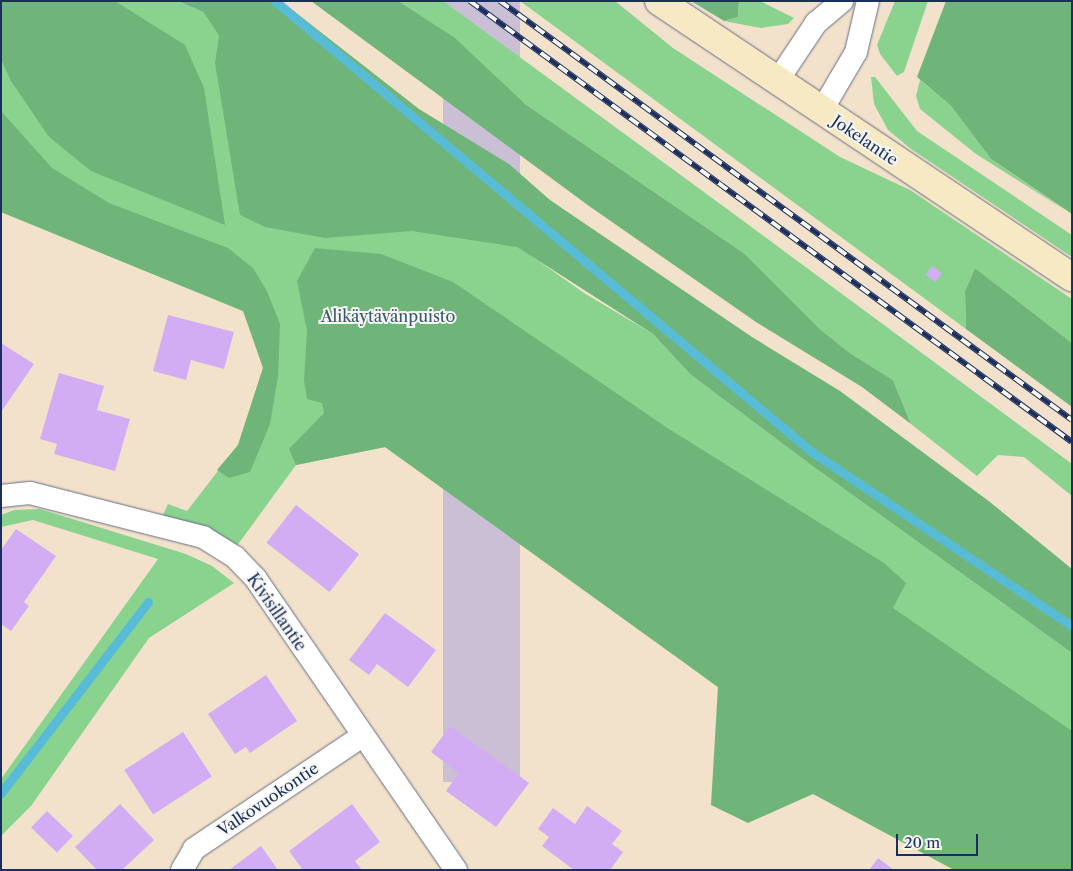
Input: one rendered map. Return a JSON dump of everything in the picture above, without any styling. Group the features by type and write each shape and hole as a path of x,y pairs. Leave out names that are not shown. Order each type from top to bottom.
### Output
{"main road":[{"name":"Jokelantie","path":"660,1 1072,278"}],"street":[{"path":"778,80 816,23 842,1"},
{"path":"822,110 856,52 868,1"},
{"name":"Kivisillantie","path":"1,496 30,493 184,532 203,537 234,556 256,579 362,736 456,870"},
{"name":"Valkovuokontie","path":"182,870 194,849 362,736"}],"shaded area":[{"path":"443,1 520,1 520,782 443,782"}],"green space":[{"name":"Alikäytävänpuisto","path":"1,1 178,1 203,12 219,36 584,293 653,334 690,374 811,465 1072,653 1072,870 962,870 652,638 385,447 296,465 236,547 162,517 168,504 187,511 238,445 263,368 252,310 243,311 1,212"},
{"path":"1,1 115,1 185,45 204,88 225,225 91,171 49,137 11,81 1,59"},
{"path":"178,1 281,1 419,109 509,164 550,200 752,337 840,391 990,502 1072,569 1072,653 811,465 690,374 653,334 517,247 412,231 325,238 265,227 240,215 215,63 219,36 203,12"},
{"path":"311,1 398,1 455,38 525,104 745,254 821,330 850,353 893,380 911,424 862,387 756,322 589,206"},
{"path":"398,1 443,1 723,206 1072,464 1072,496 1024,457 998,455 977,476 911,424 893,380 850,353 821,330 745,254 525,104"},
{"path":"520,1 615,1 673,48 840,157 910,190 1072,299 1072,343 975,268 965,291 966,329"},
{"path":"691,1 739,1 738,17 724,21"},
{"path":"739,1 760,1 794,18 788,24 761,28 724,21 738,17"},
{"path":"895,1 928,1 904,72 897,76 880,54 877,45"},
{"path":"946,1 1072,1 1072,214 991,159 951,106 917,77"},
{"path":"871,77 875,77 917,131 1072,235 1072,257 911,149 888,130 874,104"},
{"path":"920,80 951,106 991,159 1065,210 976,154 920,109 916,96"},
{"path":"1,111 52,168 109,203 228,248 253,268 267,291 280,324 278,376 270,424 250,472 229,478 217,470 238,445 263,368 243,311 1,212"},
{"path":"315,248 381,254 453,282 669,429 884,563 906,583 893,608 1072,731 1072,870 954,870 813,794 748,823 711,805 718,687 385,447 296,465 289,449 324,413 322,403 307,399 304,380 307,331 297,281"},
{"path":"975,268 1072,343 1072,407 966,329 965,291"},
{"path":"40,509 186,554 212,566 234,583 149,638 31,806 1,836 1,779 158,559 33,520 1,527 1,515 14,510"}],"building":[{"path":"932,266 942,273 936,282 926,275"},
{"path":"168,315 234,332 224,369 191,360 186,380 153,371"},
{"path":"1,343 34,364 1,412"},
{"path":"59,373 104,386 97,410 130,419 115,471 54,454 57,444 40,439"},
{"path":"296,505 359,554 329,592 266,543"},
{"path":"16,529 56,556 24,602 29,606 11,631 1,624 1,550"},
{"path":"385,613 436,650 408,687 377,664 369,675 349,660"},
{"path":"266,675 297,721 250,753 246,747 235,754 208,714"},
{"path":"450,726 529,783 496,827 446,791 459,773 431,752"},
{"path":"183,732 212,776 153,815 124,770"},
{"path":"120,804 154,840 122,870 97,870 75,847"},
{"path":"352,804 380,842 355,861 362,870 303,870 289,851"},
{"path":"587,806 622,831 612,844 623,852 610,870 574,870 542,846 549,837 538,829 553,808 575,824"},
{"path":"47,811 73,836 57,853 31,828"},
{"path":"261,846 278,870 229,870"},
{"path":"878,858 894,870 869,870"}],"waterway":[{"path":"275,1 812,452 1072,626"},
{"path":"1,793 148,602"}],"railway":[{"path":"470,1 1072,442"},
{"path":"500,1 1072,420"}]}
